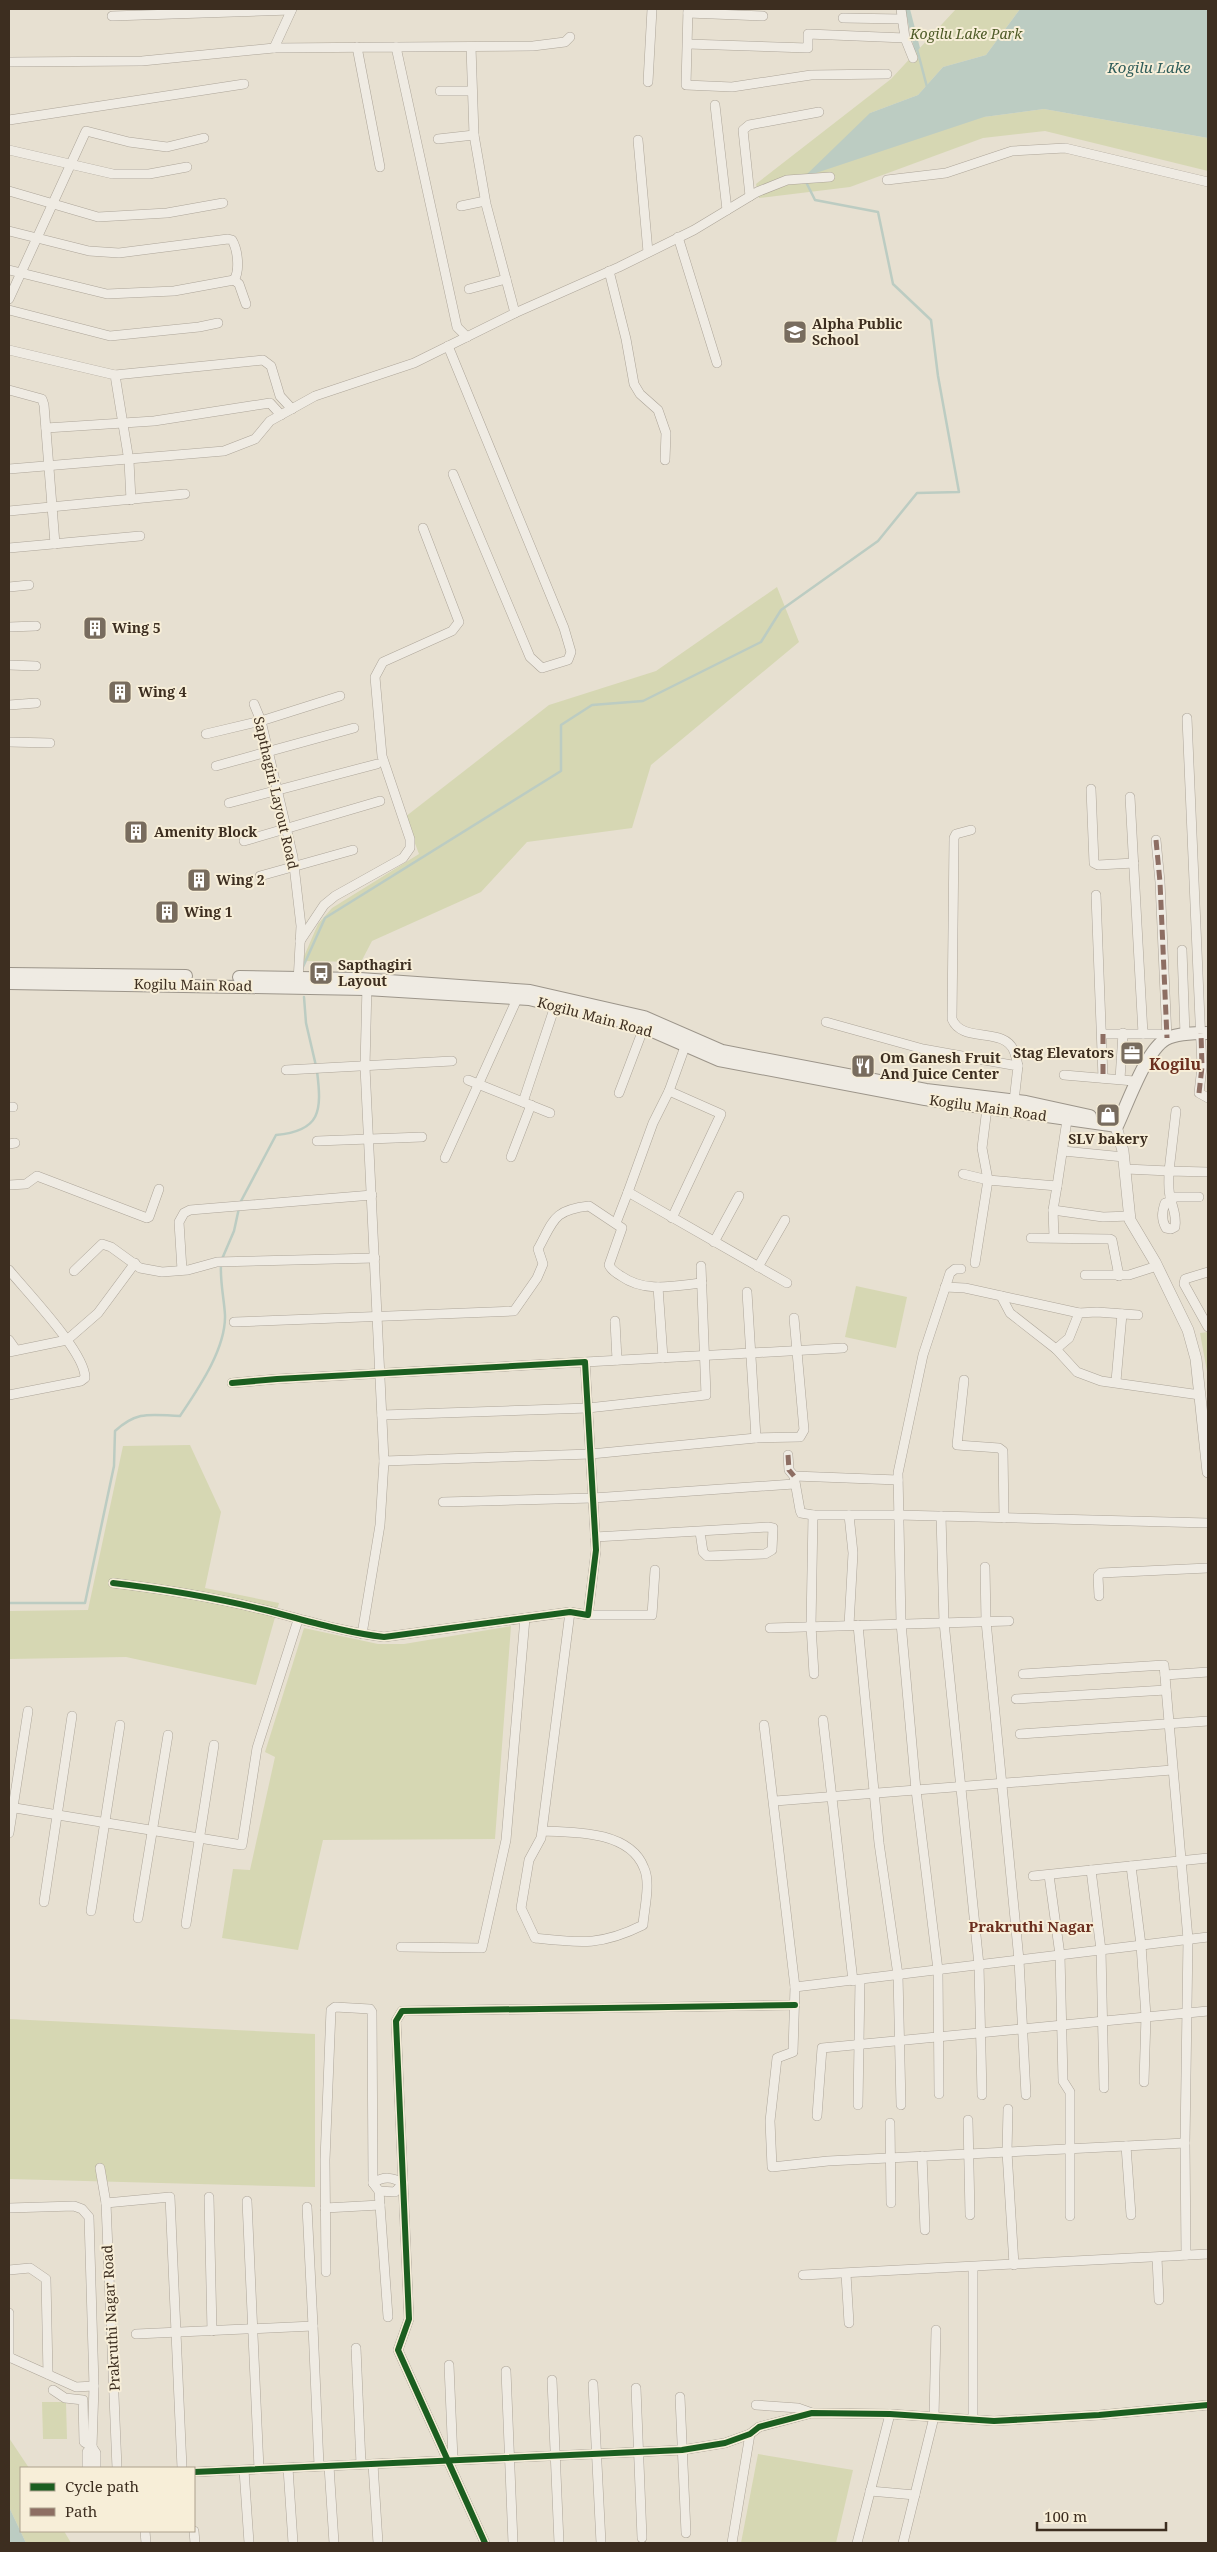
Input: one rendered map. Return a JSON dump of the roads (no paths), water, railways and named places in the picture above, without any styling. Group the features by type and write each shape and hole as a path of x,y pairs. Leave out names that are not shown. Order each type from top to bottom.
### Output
{"main road":[{"name":"Kogilu Main Road","path":"9,974 73,979 368,984 530,991 644,1017 719,1060 924,1099 987,1108 1039,1110 1116,1123"},
{"name":"Kogilu Main Road","path":"9,983 73,979"},
{"name":"Kogilu Main Road","path":"368,984 517,999 555,1006 644,1027 722,1051 926,1090 1014,1101 1067,1120 1116,1123"},
{"path":"1116,1123 1134,1081 1151,1050 1165,1038 1205,1030"},
{"path":"1116,1123 1149,1058 1165,1038"}],"street":[{"path":"648,82 652,9"},
{"path":"901,9 905,38 913,58"},
{"path":"112,16 291,10 274,48"},
{"path":"763,16 688,11 686,85 732,87 811,76 887,74"},
{"path":"843,18 902,19"},
{"path":"688,44 808,48 808,34 905,38"},
{"path":"9,62 142,61 274,48 533,46 564,42 570,37"},
{"path":"357,47 380,168"},
{"path":"396,47 457,328 467,337"},
{"path":"471,47 474,135 485,201 515,313"},
{"path":"9,120 244,84"},
{"path":"440,91 472,90"},
{"path":"715,105 727,210"},
{"path":"750,196 744,130 749,125 819,112"},
{"path":"9,299 86,131 129,142 167,147 204,138"},
{"path":"438,139 474,135"},
{"path":"638,140 648,252"},
{"path":"887,180 946,173 1012,151 1065,148 1208,182"},
{"path":"9,150 113,174 149,174 187,167"},
{"path":"9,469 129,461 224,451 255,439 270,421 315,396 414,363 515,313 694,230 750,196 787,180 830,177"},
{"path":"9,192 98,217 167,213 223,203"},
{"path":"461,206 485,201"},
{"path":"9,231 89,251 118,253 228,239 232,240 236,246 238,271 234,280"},
{"path":"678,237 717,363"},
{"path":"9,270 107,294 174,291 234,280 239,284 246,304"},
{"path":"609,271 634,384 640,394 658,410 666,433 665,460"},
{"path":"469,289 506,279"},
{"path":"9,310 110,336 199,327 218,323"},
{"path":"448,346 564,628 571,652 568,660 542,668 530,657 453,474"},
{"path":"9,350 115,375 263,360 272,366 280,396 292,409"},
{"path":"115,375 129,461 131,500"},
{"path":"9,390 42,399 55,544"},
{"path":"46,428 154,421 270,403 281,415"},
{"path":"9,511 186,494"},
{"name":"Sapthagiri Layout Road","path":"300,942 324,904 334,896 403,858 410,848 410,839 382,756 375,677 383,662 452,631 459,622 423,528"},
{"path":"9,548 140,536"},
{"path":"9,587 29,585"},
{"path":"9,627 36,626"},
{"path":"9,665 36,666"},
{"path":"206,734 261,721 340,696"},
{"path":"9,705 36,703"},
{"name":"Sapthagiri Layout Road","path":"254,704 261,721 294,865 301,926 298,983"},
{"path":"1187,718 1205,1030 1198,1093 1208,1098"},
{"path":"216,766 268,750 354,728"},
{"path":"9,742 50,743"},
{"path":"229,804 376,764"},
{"path":"1091,789 1094,863 1098,865 1134,863"},
{"path":"1130,797 1143,1034"},
{"path":"244,841 380,801"},
{"path":"971,830 956,834 954,838 952,1019 955,1026 963,1031 999,1038 1009,1043 1014,1050 1018,1066 1014,1101"},
{"path":"1156,840 1160,882 1165,1038"},
{"path":"260,876 353,850"},
{"path":"1096,895 1104,1078"},
{"path":"1182,950 1185,1033"},
{"path":"362,1634 380,1525 384,1461 370,1139 365,1067 368,984"},
{"path":"445,1158 517,999"},
{"path":"511,1157 555,1006"},
{"path":"826,1022 923,1049 1018,1066"},
{"path":"618,1093 644,1027"},
{"path":"1120,1080 1123,1033"},
{"path":"1103,1034 1160,1034 1165,1038"},
{"path":"616,1223 653,1123 669,1091 687,1040"},
{"path":"286,1070 452,1061"},
{"path":"1064,1076 1134,1081"},
{"path":"468,1080 550,1113"},
{"path":"669,1091 721,1114 672,1218"},
{"path":"975,1263 988,1180 982,1148 987,1108"},
{"path":"1176,1111 1169,1171 1171,1199 1199,1197"},
{"path":"1054,1237 1053,1210 1067,1120"},
{"path":"1116,1123 1126,1169 1130,1216 1178,1308 1188,1330 1196,1358 1208,1472"},
{"path":"317,1141 422,1137"},
{"path":"1063,1151 1124,1157"},
{"path":"1126,1169 1208,1172"},
{"path":"962,1174 988,1180 1057,1186"},
{"path":"9,1185 26,1184 37,1176 146,1218 149,1217 160,1189"},
{"path":"628,1192 787,1283"},
{"path":"182,1270 179,1222 184,1213 190,1210 372,1195"},
{"path":"714,1242 739,1196"},
{"path":"234,1322 514,1311 537,1278 542,1264 538,1248 555,1219 568,1209 589,1206 621,1226 622,1231 610,1260 610,1268 636,1286 658,1287 702,1283"},
{"path":"1053,1210 1103,1217 1130,1216"},
{"path":"758,1266 785,1220"},
{"path":"1031,1238 1110,1239 1112,1240 1120,1276"},
{"path":"74,1271 102,1244 111,1246 140,1268 162,1272 222,1262 375,1258"},
{"path":"9,1340 12,1351 67,1340 98,1313 135,1263"},
{"path":"382,1416 588,1408 703,1397 707,1392 701,1266"},
{"path":"1085,1275 1120,1276 1141,1273 1157,1266"},
{"path":"939,2094 938,1970 916,1790 901,1623 898,1480 923,1355 950,1273 955,1269 961,1269"},
{"path":"9,1270 67,1340 85,1369 85,1378 81,1381 9,1395"},
{"path":"1208,1272 1185,1279 1185,1288 1208,1327"},
{"path":"658,1287 663,1358"},
{"path":"945,1287 965,1288 1079,1313 1138,1315"},
{"path":"747,1292 756,1438"},
{"path":"1002,1296 1010,1313 1056,1349 1077,1372 1101,1381 1116,1381 1200,1395"},
{"path":"1178,1308 1190,1296"},
{"path":"1056,1349 1069,1338 1079,1313"},
{"path":"1116,1381 1122,1314"},
{"path":"384,1461 590,1454 756,1438 800,1437 803,1435 794,1318"},
{"path":"615,1321 617,1360"},
{"path":"232,1383 380,1373 843,1348"},
{"path":"585,1362 596,1550 588,1615"},
{"path":"964,1380 958,1445 999,1448 1003,1450 1004,1518"},
{"path":"788,1455 789,1470 794,1480 801,1513 812,1515 898,1515 1208,1523"},
{"path":"442,1502 593,1498 794,1480 898,1480"},
{"path":"812,1515 811,1626 814,1674"},
{"path":"849,1515 853,1553 854,1625 898,1975 901,2105"},
{"path":"940,1516 944,1622 980,1965 982,2095"},
{"path":"595,1537 768,1527 773,1528 772,1550 765,1554 708,1556 703,1552 700,1532"},
{"path":"985,1567 986,1622 1019,1960 1021,2028 1026,2095"},
{"path":"1099,1596 1098,1576 1101,1573 1208,1568"},
{"path":"113,1583 184,1592 262,1609 298,1620 384,1637 570,1612 588,1615 652,1614 655,1570"},
{"path":"542,1831 575,1832 616,1841 633,1851 645,1868 646,1874 643,1925 619,1937 585,1944 535,1938 521,1908 529,1860 541,1838 570,1612"},
{"path":"401,1947 482,1948 506,1840 525,1618"},
{"path":"11,1808 200,1836 242,1845 257,1748 298,1620"},
{"path":"770,1628 1009,1621"},
{"path":"1023,1674 1164,1665 1188,1939 1185,2143 1186,2256"},
{"path":"1164,1675 1208,1672"},
{"path":"1016,1699 1166,1690"},
{"path":"9,1833 11,1808 28,1711"},
{"path":"44,1902 72,1716"},
{"path":"823,1720 856,1980 859,2044 858,2105"},
{"path":"1020,1734 1169,1726 1208,1721"},
{"path":"91,1912 103,1822 120,1725"},
{"path":"764,1725 775,1801 795,1987 793,2052 777,2058 770,2121 772,2167 922,2156 1185,2143"},
{"path":"138,1918 168,1736"},
{"path":"186,1924 214,1745"},
{"path":"775,1801 1172,1770"},
{"path":"1033,1876 1208,1858"},
{"path":"1131,1866 1141,1945 1146,2016 1144,2082"},
{"path":"1091,1870 1101,1950 1104,2088"},
{"path":"1049,1875 1060,1955 1063,2081 1070,2092 1070,2216"},
{"path":"795,1987 1208,1937"},
{"path":"485,2543 450,2460 398,2350 409,2319 396,2021 402,2011 794,2005"},
{"path":"326,2272 325,2160 331,2010 335,2007 370,2009 372,2012 373,2182 379,2192 388,2317"},
{"path":"817,2116 822,2048 1208,2010"},
{"path":"1008,2109 1007,2152 1014,2265"},
{"path":"968,2120 970,2215"},
{"path":"890,2123 891,2203"},
{"path":"1126,2146 1131,2215"},
{"path":"922,2156 925,2230"},
{"name":"Prakruthi Nagar Road","path":"100,2168 106,2203 117,2467"},
{"path":"373,2182 380,2178 394,2178 403,2183"},
{"path":"379,2192 395,2192 403,2183"},
{"path":"106,2203 170,2197 182,2467"},
{"path":"209,2197 212,2331"},
{"path":"247,2201 259,2469"},
{"path":"325,2208 380,2205"},
{"path":"9,2208 74,2206 87,2213 89,2217 94,2386 92,2447 87,2452 88,2467"},
{"path":"307,2207 319,2466"},
{"path":"803,2276 1208,2254"},
{"path":"1157,2258 1159,2300"},
{"path":"9,2270 30,2268 46,2279 48,2374"},
{"path":"973,2268 973,2419"},
{"path":"846,2274 849,2323"},
{"path":"9,2313 9,2357 76,2386 94,2386"},
{"path":"136,2334 313,2326"},
{"path":"903,2543 934,2417 936,2330"},
{"path":"356,2348 361,2464"},
{"path":"449,2365 450,2460"},
{"path":"506,2371 513,2543"},
{"path":"552,2380 559,2543"},
{"path":"593,2384 601,2543"},
{"path":"636,2388 642,2538"},
{"path":"53,2390 65,2398 83,2400 84,2442 96,2452 96,2467"},
{"path":"680,2397 686,2533"},
{"path":"756,2405 798,2408 812,2413"},
{"path":"732,2543 750,2434 754,2429 770,2423 812,2413 890,2414 994,2421 1089,2416 1208,2405"},
{"path":"857,2543 890,2414"},
{"path":"195,2472 682,2450 725,2443 750,2434"},
{"path":"373,2464 378,2543"},
{"path":"329,2466 334,2543"},
{"path":"288,2468 292,2543"},
{"path":"244,2470 249,2543"},
{"path":"870,2491 914,2495"}],"water":[{"path":"905,9 910,9 920,48 915,53"},
{"name":"Kogilu Lake","path":"1020,9 1208,9 1208,138 1044,109 984,117 804,177 870,113 918,95 943,67 986,55"},
{"path":"9,2507 26,2543 9,2543"}],"waterway":[{"path":"917,49 927,87"},
{"path":"302,969 325,918 561,771 561,725 592,705 643,701 761,642 781,610 878,541 917,493 959,492 938,376 931,320 893,284 878,212 815,200 806,182"},
{"path":"304,997 306,1023 316,1066"},
{"path":"240,1203 276,1135 302,1129 310,1124 315,1116 319,1097 317,1071"},
{"path":"222,1259 234,1231 239,1208"},
{"path":"9,1603 85,1603 114,1466 115,1431 123,1424 145,1415 180,1416 195,1394 216,1355 224,1328 225,1315 221,1265"}],"place":[{"name":"Alpha Public School","path":"795,332"},
{"name":"Wing 5","path":"95,628"},
{"name":"Wing 4","path":"120,692"},
{"name":"Amenity Block","path":"136,832"},
{"name":"Wing 2","path":"199,880"},
{"name":"Wing 1","path":"167,912"},
{"name":"Sapthagiri Layout","path":"321,973"},
{"name":"Stag Elevators","path":"1132,1053"},
{"name":"Om Ganesh Fruit And Juice Center","path":"863,1066"},
{"name":"SLV bakery","path":"1108,1115"}],"district":[{"name":"Kogilu","path":"1175,1064"},
{"name":"Prakruthi Nagar","path":"1031,1927"}],"park label":[{"name":"Kogilu Lake Park","path":"966,34"}]}
